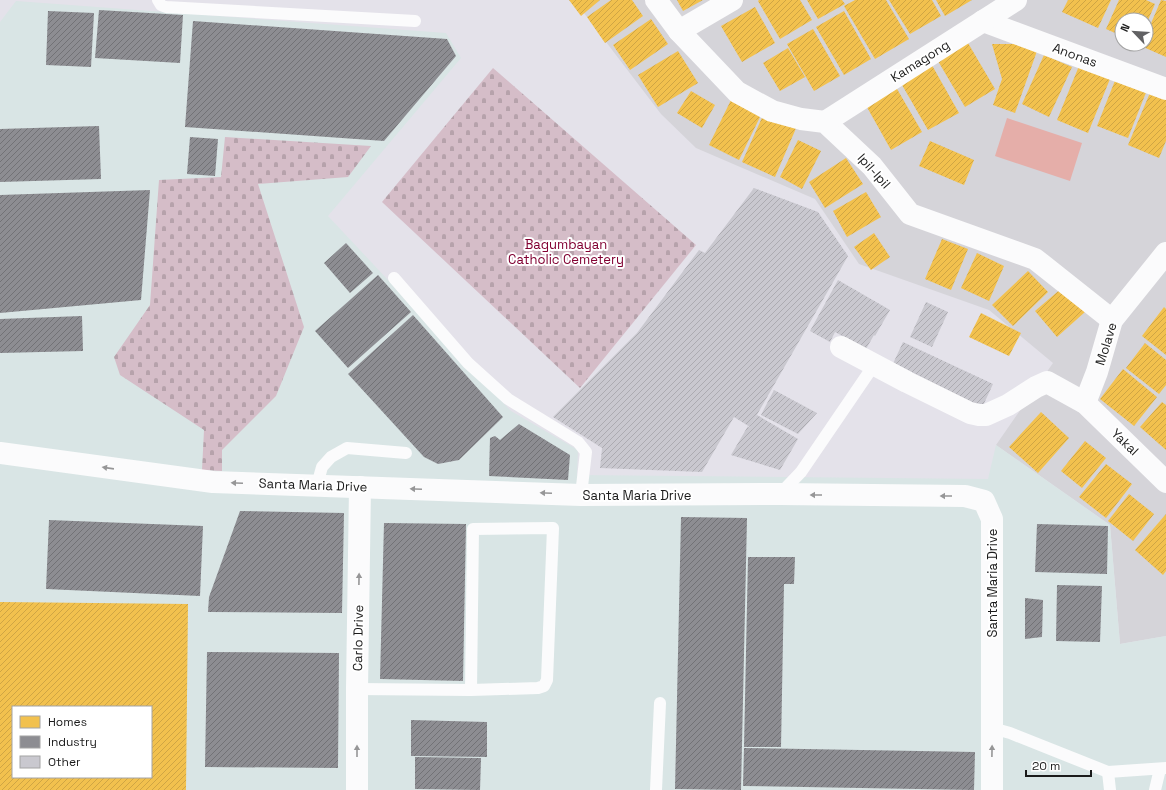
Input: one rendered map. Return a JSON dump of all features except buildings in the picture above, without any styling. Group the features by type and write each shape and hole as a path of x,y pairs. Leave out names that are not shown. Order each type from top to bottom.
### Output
{"street":[{"path":"656,0 679,31 737,92 772,111 801,119 825,122"},
{"path":"679,31 732,0"},
{"name":"Kamagong","path":"825,122 1016,0"},
{"name":"Anonas","path":"983,21 1166,89"},
{"name":"Ipil-Ipil","path":"825,122 872,166 910,214 1035,259 1112,320"},
{"name":"Molave","path":"1085,403 1097,372 1112,320 1166,253"},
{"path":"841,347 874,365"},
{"name":"Yakal","path":"874,365 970,413 979,415 986,415 1008,405 1036,387 1047,382 1085,403 1165,478"},
{"name":"Santa Maria Drive","path":"0,453 214,482 581,495 780,494 965,496 984,501 992,519 992,790"},
{"name":"Carlo Drive","path":"357,790 360,486"}],"lane":[{"path":"158,0 161,5 166,7 415,20"},
{"path":"394,278 468,363 508,399 578,442 586,452 581,495"},
{"path":"780,494 801,472 874,365"},
{"path":"317,485 322,467 331,457 347,448 406,453"},
{"path":"357,688 471,690 538,688 544,686 547,680 553,528 473,529 471,690"},
{"path":"656,790 660,704"},
{"path":"992,728 1108,772 1163,768 1155,790"},
{"path":"1108,772 1110,790"}],"shaded area":[{"path":"574,0 1166,0 1166,636 1120,644 1110,525 996,445 1053,363 989,310 859,264 815,199 696,148 661,114"},
{"path":"16,1 446,33 461,58 328,216 511,411 578,450 577,475 988,479 996,445 1110,525 1120,644 1166,636 1166,790 0,790 0,22"},
{"path":"1007,118 1082,143 1070,181 995,156"}],"green space":[{"name":"Bagumbayan Catholic Cemetery","path":"493,68 696,245 580,388 382,202"},
{"path":"225,137 371,146 348,177 258,184 304,327 276,396 222,450 222,471 202,470 204,430 120,375 114,357 150,305 159,180 221,177"}]}
